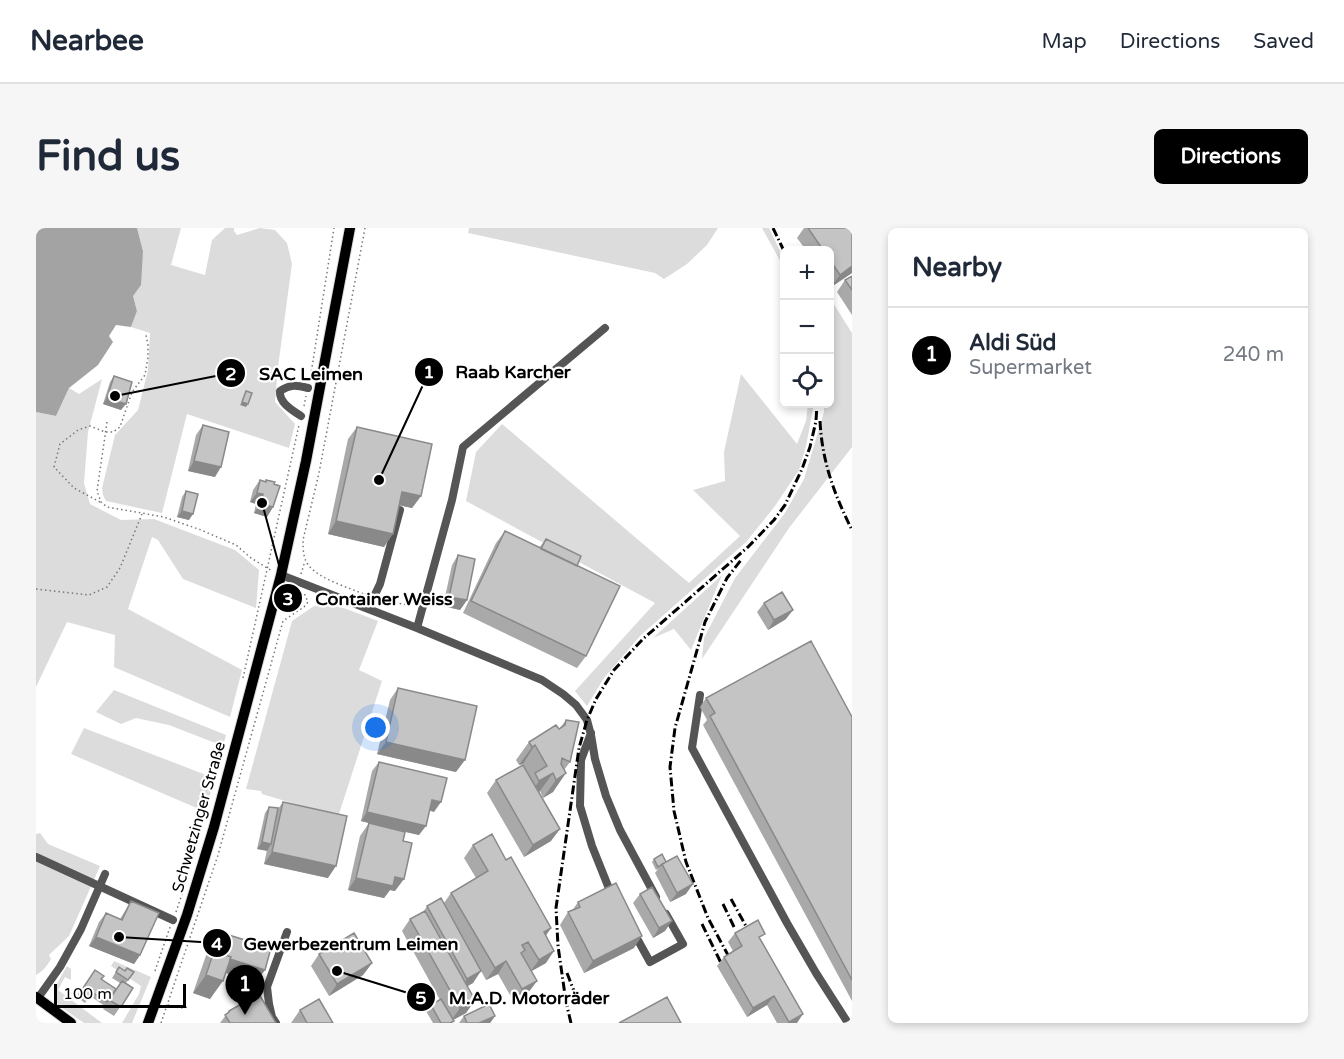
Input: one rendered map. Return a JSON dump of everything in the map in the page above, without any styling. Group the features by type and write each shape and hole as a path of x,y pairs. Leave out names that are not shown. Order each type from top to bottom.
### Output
{"main road":[{"name":"Schwetzinger Straße","path":"148,1023 187,915 214,827 281,575 306,461 350,228"},
{"path":"37,998 71,1023"}],"street":[{"path":"417,628 452,500 463,447 605,328"},
{"path":"302,416 282,401 280,391 288,386 308,388"},
{"path":"368,609 380,584 400,510"},
{"path":"281,575 542,680 576,705 591,733 595,759 606,796 620,830 683,944 650,962 627,922"},
{"path":"700,695 692,748 787,922 848,1023"},
{"path":"591,733 581,760 580,807 592,846 615,904"},
{"path":"36,857 173,920"},
{"path":"37,998 60,967 81,929 105,874"},
{"path":"276,1023 269,1004 267,987 287,932"}],"path":[{"path":"240,687 308,388 334,228"},
{"path":"365,228 319,474 303,540 306,561 317,573 332,581 374,598 423,609"},
{"path":"146,335 148,357 144,375 132,392 120,428 113,432 105,432 90,426 78,430 60,444 54,467 74,488 107,507 164,517 201,530 236,545 251,558 281,575"},
{"path":"101,502 98,491 107,422"},
{"path":"36,589 89,595 107,587 120,568 142,513"},
{"path":"161,1023 218,855 283,621 308,602 301,583 301,574 306,561"},
{"path":"153,978 184,890"},
{"path":"168,1005 180,1008 190,1007"}],"shaded area":[{"path":"36,228 137,228 143,251 141,285 133,296 137,311 131,327 116,325 109,336 113,342 98,365 69,388 56,416 36,412"},
{"path":"137,228 181,228 171,265 205,275 212,240 225,228 234,228 237,235 260,228 275,230 287,243 292,264 275,402 295,424 289,448 187,414 162,513 106,501 102,488 115,435 138,410 148,370 150,333 131,327 137,311 133,296 143,251"},
{"path":"469,228 718,228 707,245 687,264 664,279 655,273 468,233"},
{"path":"762,228 769,228 780,251 780,261"},
{"path":"834,304 852,333 852,447 789,528 702,659 704,638 735,578 785,513 804,479 824,408 834,408"},
{"path":"741,374 797,444 806,421 808,408 813,408 799,470 775,506 746,542 640,636 604,678 587,706 575,691 655,603 466,501 476,452 502,424 689,583 740,536 693,490 725,481 724,452"},
{"path":"102,379 88,432 84,483 90,504 121,520 154,519 235,550 259,570 256,608 183,579 158,540 152,537 128,609 242,670 230,717 114,667 115,635 67,622 36,687 36,412 56,416 69,388 79,394"},
{"path":"722,575 691,650 674,629 653,638"},
{"path":"314,606 341,607 378,621 359,670 382,681 338,817 262,794 261,791 246,789 292,621"},
{"path":"114,690 226,735 223,746 169,725 136,718 121,724 96,712"},
{"path":"84,728 214,778 206,812 71,754"},
{"path":"40,833 48,844 100,866 69,936 49,955 51,959 36,975 36,834"},
{"path":"114,961 151,977 132,1023 122,1023 139,994 141,986 111,966"},
{"path":"67,966 71,969 71,980 65,977 58,990 102,1023 84,1023 58,1005 54,994 55,987"}],"building":[{"path":"808,228 852,228 852,266 840,275 834,266 834,246 820,246"},
{"path":"852,276 852,290 845,280"},
{"path":"114,376 132,382 126,404 107,398"},
{"path":"246,391 252,393 248,404 242,402"},
{"path":"203,425 229,432 221,467 194,461"},
{"path":"357,427 432,444 421,496 402,492 393,534 336,521"},
{"path":"260,480 275,482 274,484 280,486 273,507 261,504 263,494 257,493"},
{"path":"186,491 198,494 193,514 182,511"},
{"path":"505,531 620,586 586,656 471,601"},
{"path":"546,539 581,556 577,566 541,549"},
{"path":"458,555 475,559 467,600 449,597"},
{"path":"782,592 793,610 774,620 764,603"},
{"path":"811,641 852,717 852,980 710,716 715,713 706,698"},
{"path":"398,688 477,706 465,760 386,742"},
{"path":"566,720 579,722 570,762 562,758 561,764 566,773 556,780 553,773 539,781 535,773 547,766 535,745 532,747 529,742 556,725 559,729 565,725"},
{"path":"379,762 447,778 441,802 432,800 426,826 367,812"},
{"path":"523,765 560,829 533,845 496,780"},
{"path":"283,802 347,816 336,866 272,852"},
{"path":"269,807 278,808 271,844 262,842"},
{"path":"369,823 405,832 403,841 412,843 404,879 395,877 393,886 356,878"},
{"path":"492,834 506,860 511,857 551,928 544,932 554,951 539,960 528,942 522,945 525,950 521,953 537,981 522,989 506,961 495,968 451,893 488,871 473,845"},
{"path":"662,854 666,862 658,867 654,859"},
{"path":"677,856 693,884 677,893 662,864"},
{"path":"616,883 642,936 593,961 568,912 580,907 578,902"},
{"path":"652,887 672,921 659,928 640,894"},
{"path":"441,898 481,971 467,979 427,906"},
{"path":"131,901 159,913 140,955 96,937 106,913 122,920"},
{"path":"425,911 475,1000 460,1008 410,919"},
{"path":"758,920 765,934 759,937 803,1014 789,1022 774,996 753,1008 724,957 742,946 735,933"},
{"path":"219,932 271,948 265,970 230,959 231,957 214,951 212,954"},
{"path":"354,933 372,963 337,984 319,954"},
{"path":"214,951 231,957 223,981 206,975"},
{"path":"119,967 125,971 127,968 134,972 128,980 116,972"},
{"path":"95,970 104,976 101,979 116,989 107,1002 92,992 87,999 79,994"},
{"path":"122,981 133,988 121,1007 109,1000"},
{"path":"259,994 276,1023 230,1023 225,1015 229,1011"},
{"path":"667,997 681,1023 619,1023"},
{"path":"319,999 333,1023 307,1023 300,1010"},
{"path":"441,999 454,1021 450,1023 441,1023 431,1005"},
{"path":"489,1004 495,1016 479,1023 467,1023 464,1016"}],"railway":[{"path":"773,228 782,246"},
{"path":"571,1023 558,946 556,908 579,748 587,720 596,699 614,670 643,639 748,547 774,520 785,505 802,469 810,447 817,408"},
{"path":"820,421 823,450 830,477 852,530"},
{"path":"729,957 708,918 686,862 674,811 670,767 675,728 705,622 727,578 741,560"},
{"path":"731,899 747,928"},
{"path":"723,904 735,929"},
{"path":"702,924 722,965"},
{"path":"567,973 579,1004"}],"place":[{"name":"SAC Leimen","path":"115,396"},
{"name":"Raab Karcher","path":"379,480"},
{"name":"Container Weiss","path":"262,503"},
{"name":"Gewerbezentrum Leimen","path":"119,937"},
{"name":"M.A.D. Motorräder","path":"337,971"},
{"name":"Aldi Süd","path":"245,1015"}]}
